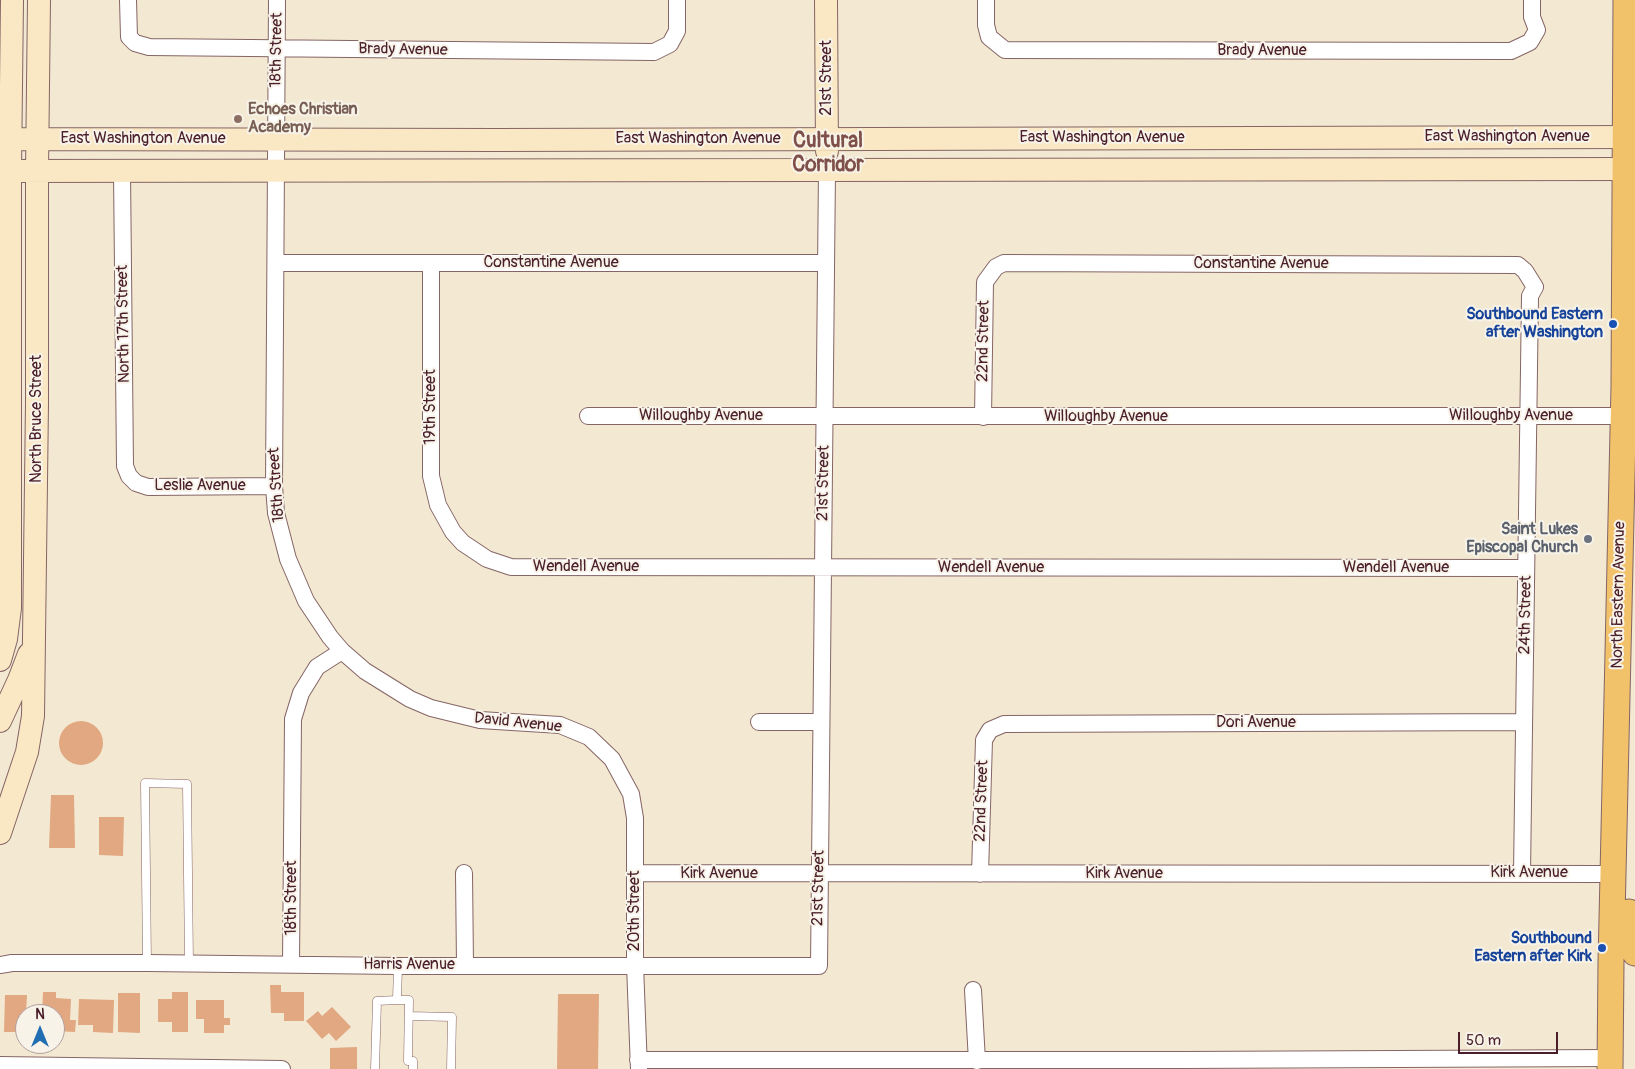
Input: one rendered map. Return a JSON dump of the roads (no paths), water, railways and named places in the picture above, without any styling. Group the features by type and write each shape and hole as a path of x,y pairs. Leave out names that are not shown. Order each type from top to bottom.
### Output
{"main road":[{"name":"North Bruce Street","path":"0,660 6,640 10,608 5,154 12,0"},
{"name":"North Bruce Street","path":"0,833 27,752 33,716 39,0"},
{"name":"21st Street","path":"826,0 827,154"},
{"name":"North Eastern Avenue","path":"1615,1065 1613,874 1631,137 1626,0"},
{"name":"East Washington Avenue","path":"5,154 37,155 226,140 276,157 630,170 703,158 797,150 827,154 1029,138 1631,137"},
{"name":"East Washington Avenue","path":"5,154 37,155 122,170 276,157 306,158 498,140 827,154 1630,169"},
{"path":"1624,386 1635,410 1635,457"},
{"path":"0,721 20,680 35,636"},
{"path":"1614,829 1630,853 1628,943 1635,953"}],"street":[{"name":"Brady Avenue","path":"128,0 128,36 135,43 149,47 654,52 670,44 677,31 677,0"},
{"name":"18th Street","path":"277,0 274,486 276,513 288,559 306,601 330,637 342,651 317,667 301,692 293,719 291,964"},
{"name":"Brady Avenue","path":"986,0 986,26 989,36 1005,50 1511,51 1530,42 1537,30 1532,17 1532,0"},
{"name":"21st Street","path":"818,966 827,154"},
{"name":"North 17th Street","path":"122,170 126,466 129,476"},
{"name":"Constantine Avenue","path":"276,263 826,263"},
{"name":"19th Street","path":"431,263 431,476 438,505 453,532 463,543"},
{"name":"Constantine Avenue","path":"996,267 1004,263 1518,264 1525,271"},
{"name":"22nd Street","path":"983,417 986,282 996,267"},
{"name":"24th Street","path":"1522,873 1530,296 1534,287 1525,271"},
{"name":"Willoughby Avenue","path":"588,416 1623,416"},
{"name":"Leslie Avenue","path":"129,476 136,483 148,487 274,486"},
{"name":"Wendell Avenue","path":"463,543 487,559 511,567 1526,568"},
{"name":"David Avenue","path":"342,651 372,676 410,699 431,708 480,720 560,725 589,737 612,759"},
{"path":"759,722 821,722"},
{"name":"Dori Avenue","path":"990,730 1004,724 1524,722"},
{"name":"22nd Street","path":"980,874 984,740 990,730"},
{"name":"20th Street","path":"612,759 631,794 635,818 639,1064"},
{"path":"464,874 466,966"},
{"name":"Kirk Avenue","path":"635,874 1613,874"},
{"name":"Harris Avenue","path":"0,965 12,963 147,963 398,966 818,966"},
{"path":"973,990 977,1061"},
{"path":"639,1064 977,1061 1103,1065 1615,1065"},
{"path":"0,1065 282,1069"}],"lane":[{"path":"147,963 145,784 187,784 189,964"},
{"path":"397,1000 398,966"},
{"path":"375,1069 377,1001 397,1000 409,1000 408,1061 413,1062 413,1069"},
{"path":"409,1016 452,1017 451,1069"}],"place":[{"name":"Echoes Christian Academy","path":"238,119"},
{"name":"Southbound Eastern after Washington","path":"1613,324"},
{"name":"Saint Lukes Episcopal Church","path":"1588,539"},
{"name":"Southbound Eastern after Kirk","path":"1602,948"}],"district":[{"name":"Cultural Corridor","path":"828,154"}]}
